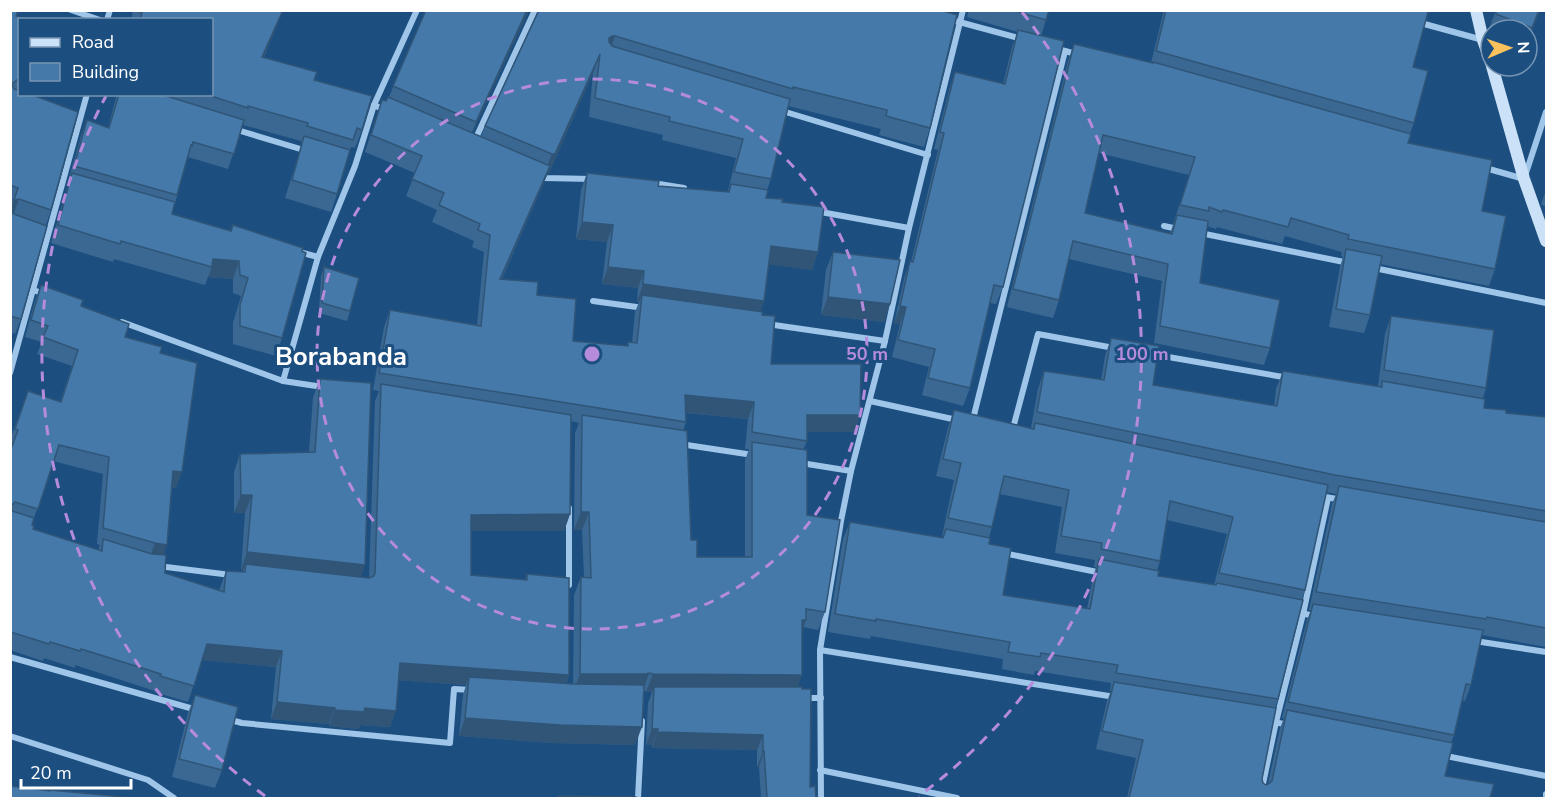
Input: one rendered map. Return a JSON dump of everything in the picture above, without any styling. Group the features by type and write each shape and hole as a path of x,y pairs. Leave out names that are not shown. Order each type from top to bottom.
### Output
{"main road":[{"path":"1495,78 1524,179 1546,242"}],"street":[{"path":"71,10 94,18"},
{"path":"283,381 318,257 355,166 374,105 417,10"},
{"path":"472,146 535,10"},
{"path":"821,798 820,650 840,520 963,10"},
{"path":"939,16 1034,43"},
{"path":"1406,20 1479,39"},
{"path":"1044,46 1088,58"},
{"path":"972,424 1065,51"},
{"path":"10,373 86,96"},
{"path":"374,105 396,114"},
{"path":"768,107 928,155"},
{"path":"1478,166 1524,179 1546,112"},
{"path":"66,123 77,127"},
{"path":"232,128 310,152"},
{"path":"344,162 355,166"},
{"path":"534,173 544,178 599,180"},
{"path":"643,181 689,189"},
{"path":"62,185 73,188"},
{"path":"805,209 909,228"},
{"path":"1164,226 1546,303"},
{"path":"39,234 48,237"},
{"path":"296,251 318,257"},
{"path":"33,290 55,298"},
{"path":"593,301 652,309"},
{"path":"120,321 283,381 326,388"},
{"path":"757,323 885,341"},
{"path":"1012,432 1038,334 1119,348"},
{"path":"10,342 18,344"},
{"path":"1142,352 1292,379"},
{"path":"870,401 982,426"},
{"path":"1002,430 1024,435"},
{"path":"675,443 757,456"},
{"path":"792,462 851,471"},
{"path":"1316,495 1351,502"},
{"path":"569,497 569,591"},
{"path":"1260,798 1328,498"},
{"path":"840,520 852,523"},
{"path":"991,551 1107,574"},
{"path":"148,565 243,576"},
{"path":"1292,611 1326,617"},
{"path":"1465,639 1546,652"},
{"path":"820,650 1124,698"},
{"path":"10,657 209,714"},
{"path":"220,717 242,723 450,743 454,689 477,690"},
{"path":"797,698 820,698"},
{"path":"638,798 642,719"},
{"path":"1265,720 1300,727"},
{"path":"10,736 148,780 174,798"},
{"path":"1429,752 1546,776"},
{"path":"820,770 957,798"}],"building":[{"path":"10,10 18,10 16,16 21,18 18,18 18,80 12,84 14,89 18,90 18,96 35,96 78,112 51,210 19,199 14,200 18,188 10,185"},
{"path":"135,10 283,10 262,57 317,72 314,80 372,96 362,130 357,128 353,140 307,126 308,123 211,96 213,96 213,18 141,18 142,13"},
{"path":"426,10 527,10 476,122 393,86"},
{"path":"539,10 940,10 957,15 930,128 886,116 887,110 793,87 793,89 615,36 609,38 612,46 790,99 771,179 734,172 743,139 669,121 670,117 595,98 600,54 555,154 485,126"},
{"path":"1012,10 1049,10 1046,20"},
{"path":"1166,10 1423,10 1428,12 1413,67 1428,71 1414,123 1156,51"},
{"path":"1496,10 1539,10 1536,18 1506,18 1496,14"},
{"path":"1018,30 1064,41 1003,287 994,285 970,388 928,378 935,349 898,340 906,307 900,306 944,133 940,132 955,72 1005,84"},
{"path":"1074,44 1153,62 1411,134 1408,143 1492,160 1482,211 1506,216 1495,269 1348,239 1349,235 1291,218 1288,227 1209,207 1209,211 1180,205 1195,157 1103,135 1085,213 1172,234 1177,215 1208,221 1200,283 1280,300 1270,348 1160,326 1168,264 1073,241 1059,300 1013,289"},
{"path":"118,96 166,96 244,120 234,154 193,142 177,195 74,166 87,120 109,128"},
{"path":"388,97 550,166 500,279 538,282 537,295 576,299 573,341 628,346 628,342 637,343 642,295 763,312 762,315 775,316 771,364 861,364 860,415 807,415 807,441 752,432 754,402 685,395 686,422 379,373 390,310 481,326 490,235 478,230 480,224 439,205 444,193 412,179 422,156 371,135 382,100 386,101"},
{"path":"304,136 350,150 337,194 292,180"},
{"path":"72,173 175,202 172,214 231,231 233,225 303,248 302,251 306,253 282,338 240,326 240,305 248,278 240,275 239,261 213,259 212,267 121,241 120,244 58,225"},
{"path":"587,173 659,181 658,186 729,192 731,184 768,190 766,198 783,199 782,202 824,207 818,252 771,246 764,301 643,284 644,271 608,267 613,225 582,222"},
{"path":"10,210 14,214 47,226 21,319 10,316"},
{"path":"1346,249 1382,256 1370,315 1336,309"},
{"path":"833,252 900,260 890,304 828,297"},
{"path":"324,267 359,278 350,311 322,303"},
{"path":"41,285 83,300 81,306 129,324 125,337 162,347 160,353 197,363 182,472 173,471 167,545 103,528 109,457 59,445 38,509 15,502 11,506 12,511 34,518 33,529 102,551 103,539 152,554 166,555 165,573 224,592 226,571 245,572 246,564 369,578 374,576 381,384 571,415 570,514 471,515 471,575 527,580 527,574 569,578 569,675 400,663 396,711 365,708 364,712 335,710 335,708 277,702 282,651 207,644 194,686 81,649 80,651 10,633 10,452 18,430 15,429 28,391 61,402 78,350 43,337 48,326 31,320"},
{"path":"1391,316 1494,330 1486,388 1384,370"},
{"path":"1111,338 1159,346 1153,385 1277,406 1283,371 1382,387 1382,381 1485,399 1484,408 1546,417 1546,511 1335,475 1037,412 1044,371 1104,380"},
{"path":"320,379 371,383 365,565 247,552 252,495 241,495 240,454 315,452"},
{"path":"954,410 1034,429 1035,423 1328,485 1305,590 1219,573 1233,517 1170,501 1160,561 1101,549 1102,543 1061,536 1069,490 1004,476 992,527 948,518 961,463 943,459"},
{"path":"582,415 687,431 691,540 697,540 697,557 752,557 752,442 807,450 807,515 840,520 825,612 806,609 806,620 802,620 802,675 580,674 581,577 591,578 589,512 581,512"},
{"path":"1339,486 1546,522 1546,628 1316,592"},
{"path":"850,522 943,538 946,529 990,538 989,544 1011,548 1003,595 1090,609 1099,559 1159,571 1158,576 1216,585 1217,583 1303,600 1278,699 1116,673 1118,665 1041,653 1040,657 1008,652 1010,642 835,614"},
{"path":"1313,604 1483,630 1471,685 1466,684 1454,735 1288,702"},
{"path":"469,677 574,684 644,685 642,727 560,725 465,718"},
{"path":"1114,682 1276,708 1262,779 1266,785 1272,781 1287,710 1453,743 1445,776 1494,784 1490,798 1129,798 1143,740 1102,731"},
{"path":"654,687 802,687 802,689 811,689 810,787 815,786 816,798 767,798 763,735 657,732 658,729 652,729"},
{"path":"195,695 238,707 222,770 179,759"},
{"path":"10,786 50,791 134,798 10,798"},
{"path":"558,796 636,797 636,798 558,798"}],"district":[{"name":"Borabanda","path":"341,356"}]}
